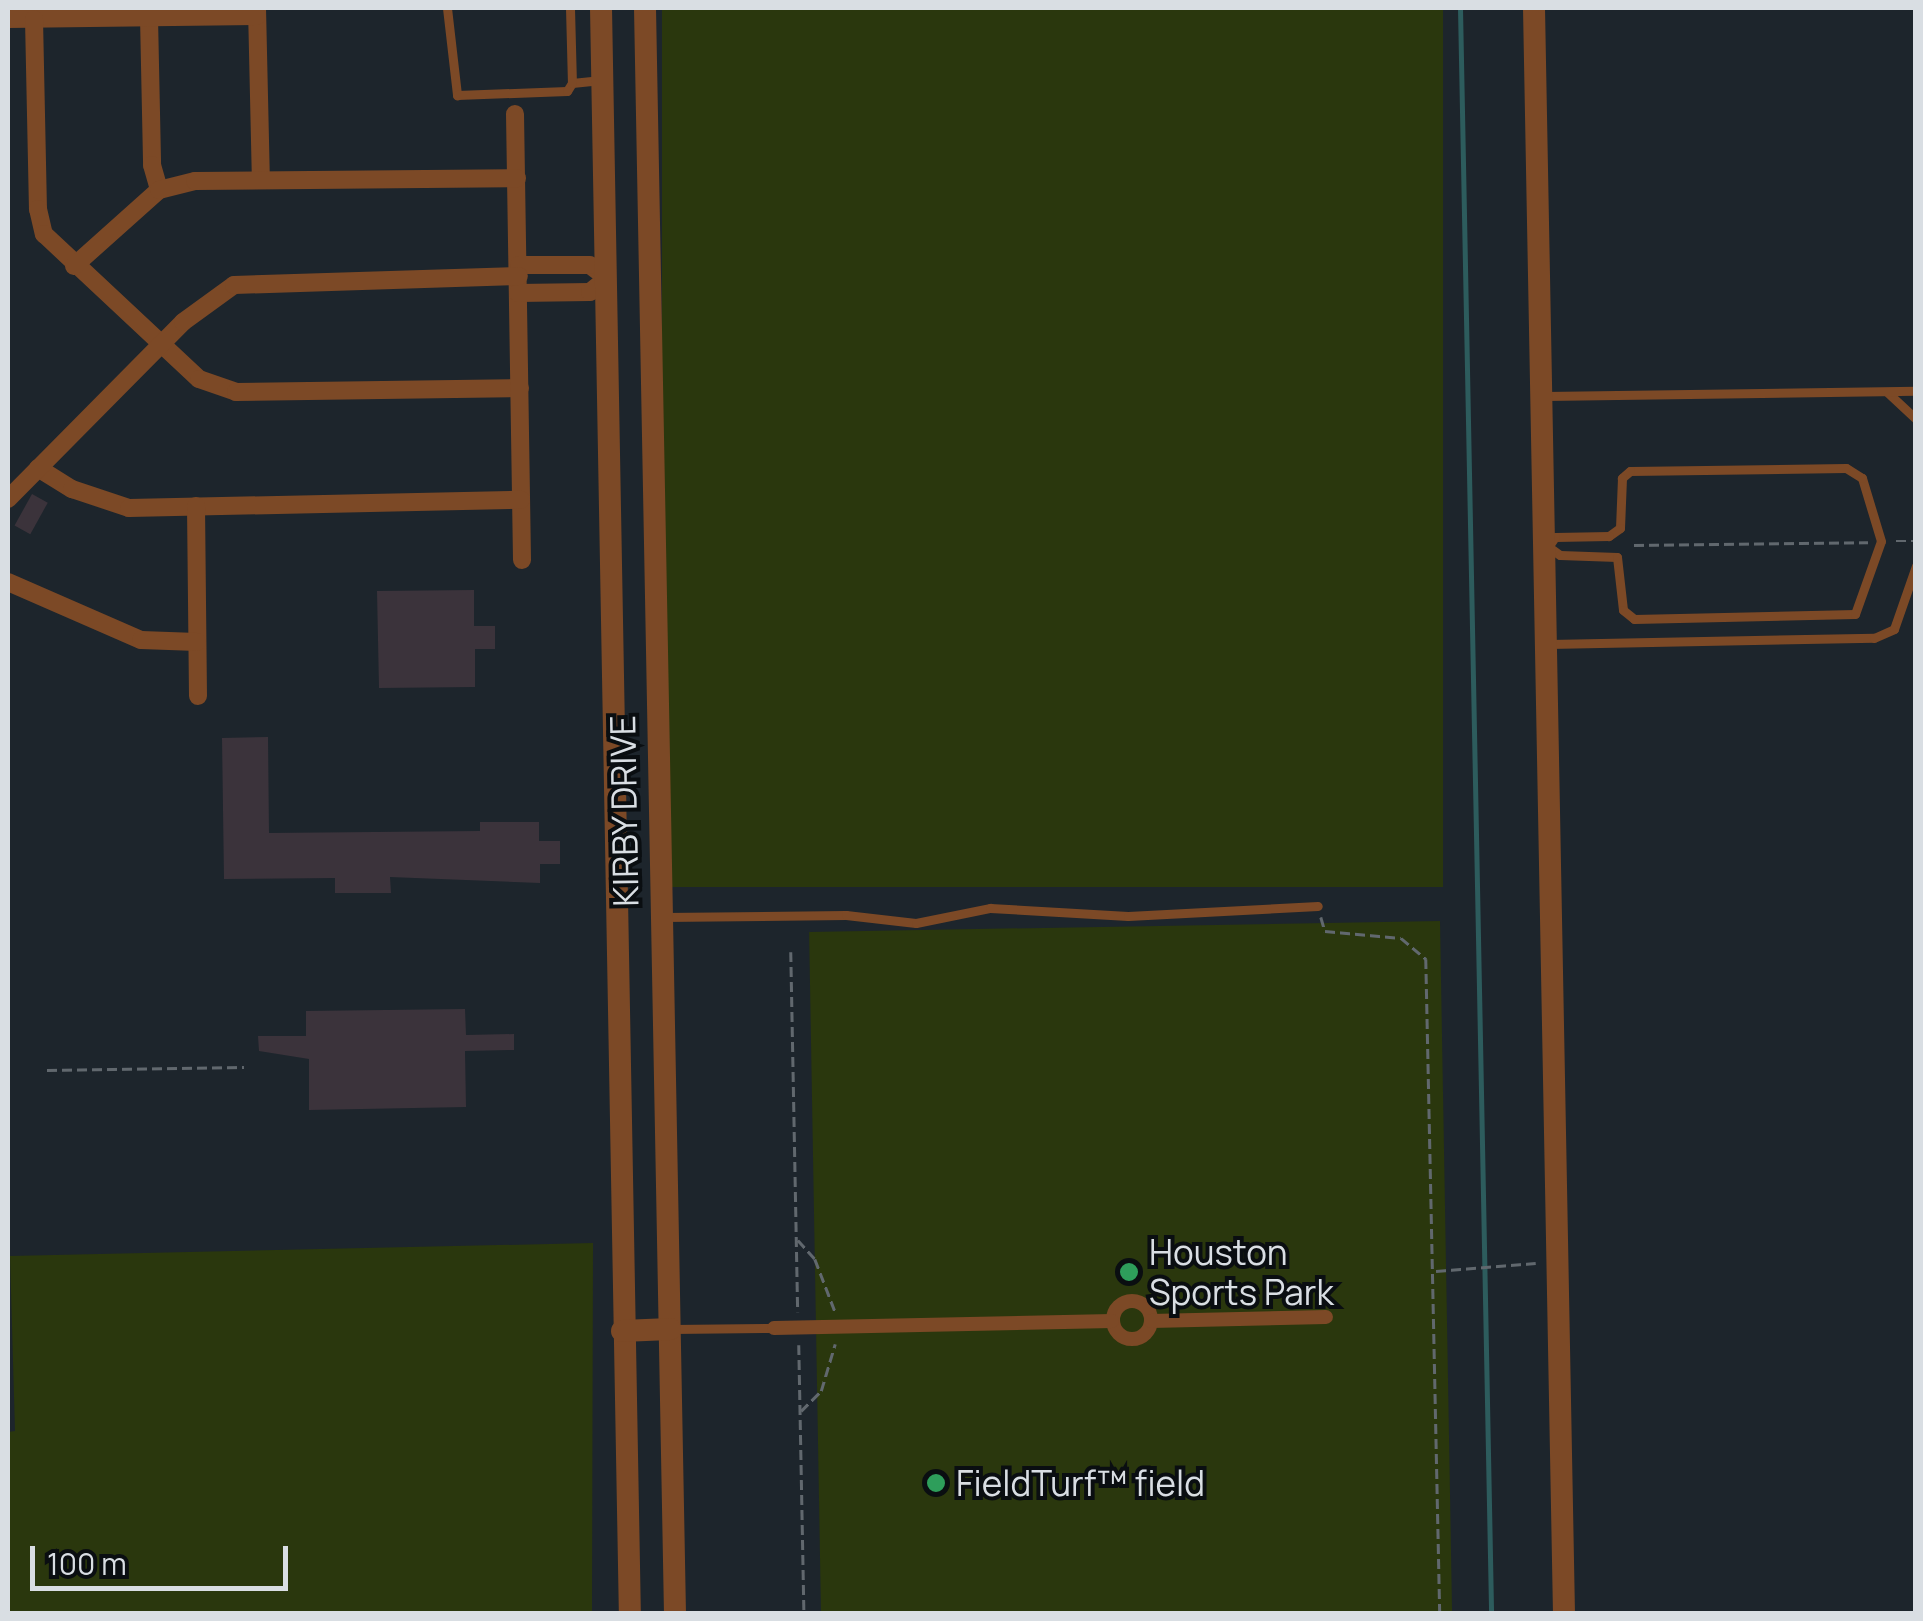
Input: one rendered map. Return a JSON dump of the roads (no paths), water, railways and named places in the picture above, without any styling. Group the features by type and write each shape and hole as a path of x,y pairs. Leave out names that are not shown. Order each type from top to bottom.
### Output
{"street":[{"name":"KIRBY DRIVE","path":"601,8 630,1614"},
{"name":"KIRBY DRIVE","path":"645,8 675,1614"},
{"path":"1534,8 1564,1614"},
{"path":"8,19 257,12 261,180"},
{"path":"149,18 152,165 160,190"},
{"path":"34,19 38,209 44,234 74,266 200,379 236,392 520,388"},
{"path":"516,114 522,560"},
{"path":"74,266 160,190 195,181 517,178"},
{"path":"8,499 161,344 234,285 519,278 590,265 607,278 652,278"},
{"path":"519,278 590,292 607,278"},
{"path":"38,468 100,501 196,506 522,500"},
{"path":"196,506 198,696"},
{"path":"8,582 141,640 197,642"},
{"path":"613,604 655,602"},
{"path":"619,918 661,917"},
{"path":"1112,1321 1116,1309 1132,1300 1143,1304 1151,1321"},
{"path":"1112,1321 1122,1336 1135,1338 1151,1321 1326,1317"},
{"path":"774,1328 1112,1321"},
{"path":"622,1330 670,1330"}],"lane":[{"path":"447,8 456,95 567,92 572,83 570,8"},
{"path":"572,83 603,80"},
{"path":"1887,392 1916,419"},
{"path":"1542,396 1916,392"},
{"path":"1728,468 1846,468 1862,478 1881,542 1856,614 1634,619 1623,610 1617,557 1560,555 1547,545 1555,536 1608,536 1620,528 1622,478 1630,470 1728,468"},
{"path":"1546,644 1874,638 1894,629 1916,566"},
{"path":"661,917 846,915 916,924 990,908 1128,916 1318,906"},
{"path":"670,1330 774,1328"}],"waterway":[{"path":"1460,8 1491,1614"}],"place":[{"name":"Houston Sports Park","path":"1129,1272"},
{"name":"FieldTurf™ field","path":"936,1483"}]}
